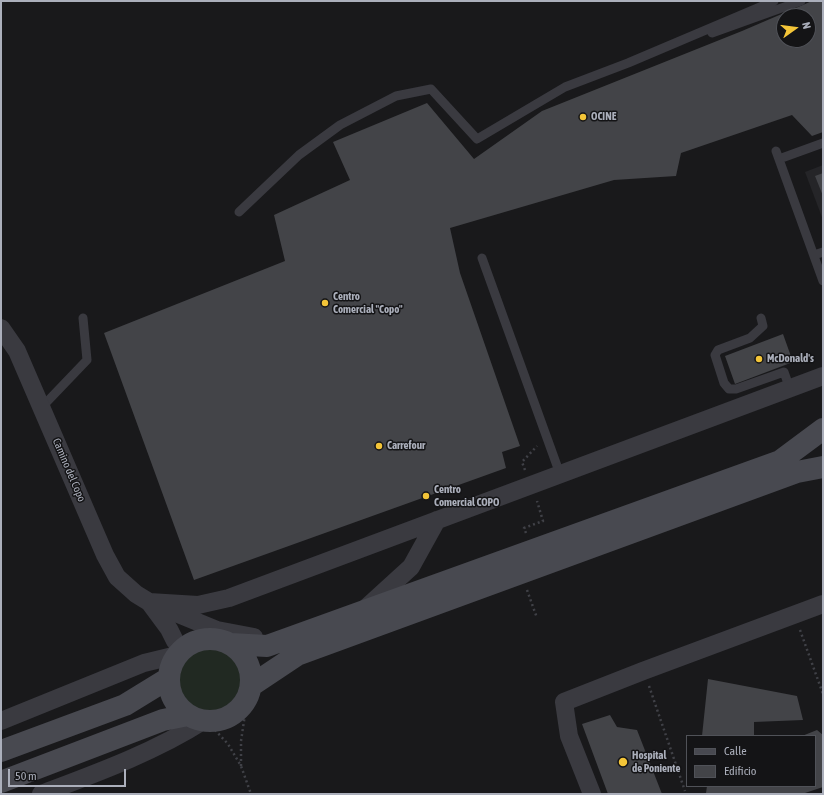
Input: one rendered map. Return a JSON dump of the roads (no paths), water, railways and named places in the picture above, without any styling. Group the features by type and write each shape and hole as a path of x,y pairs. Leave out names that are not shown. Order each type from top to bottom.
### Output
{"main road":[{"path":"200,719 180,708 170,689 169,678 172,666 180,652 194,642 200,630 218,640 230,644 267,646 780,461 823,429"},
{"path":"1,782 163,720 200,719 218,721 231,717 241,708 250,691 297,655 798,472 823,468"},
{"path":"230,644 240,651 247,661 251,673 250,691"},
{"path":"1,751 125,705 169,678"}],"street":[{"name":"Camino del Copo","path":"1,328 17,351 105,555 118,577 136,594 149,602"},
{"path":"149,602 198,605 229,598 823,376"},
{"path":"363,611 411,567 437,520"},
{"path":"149,602 200,630 217,630 263,639 293,637"},
{"path":"1,721 144,663 180,652 169,629 149,602"},
{"path":"592,794 569,736 564,702 823,604"},
{"path":"41,794 93,774 180,736 200,719"}],"lane":[{"path":"239,212 299,155 340,125 396,96 431,89 477,139 565,87 628,63 774,1"},
{"path":"706,30 712,34 801,1"},
{"path":"823,143 777,155 823,281"},
{"path":"814,255 823,252"},
{"path":"482,258 560,474"},
{"path":"42,407 87,360 83,318"},
{"path":"761,318 763,326 750,338 718,350 715,355 724,382 729,388 736,389 784,372 790,389"}],"place":[{"name":"OCINE","path":"583,117"},
{"name":"Centro Comercial \"Copo\"","path":"325,303"},
{"name":"McDonald's","path":"759,359"},
{"name":"Carrefour","path":"379,446"},
{"name":"Centro Comercial COPO","path":"426,496"},
{"name":"Hospital de Poniente","path":"623,762"}]}
